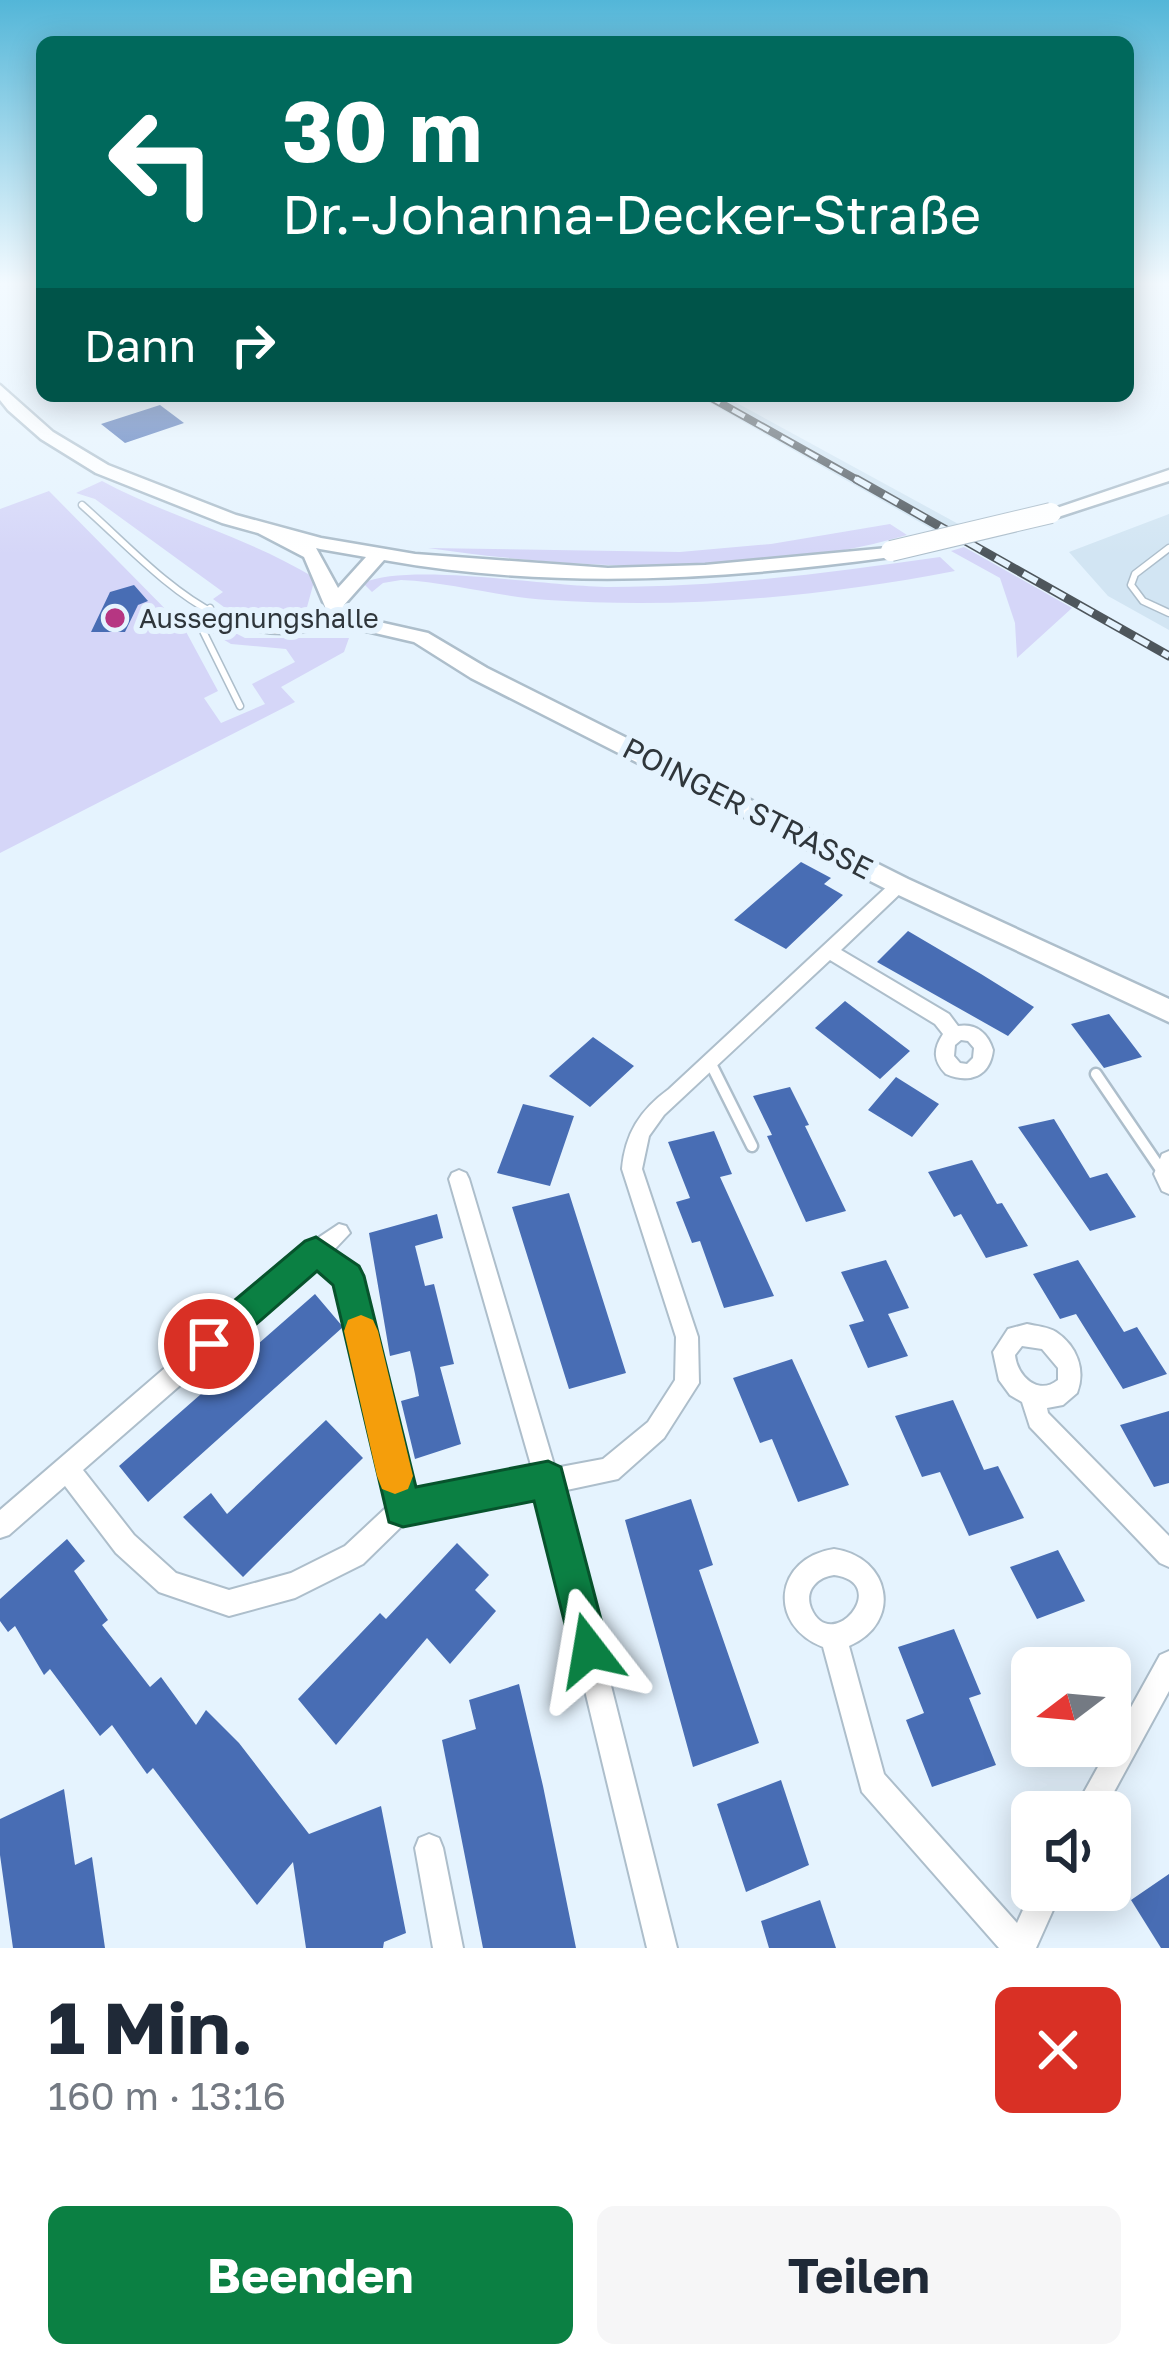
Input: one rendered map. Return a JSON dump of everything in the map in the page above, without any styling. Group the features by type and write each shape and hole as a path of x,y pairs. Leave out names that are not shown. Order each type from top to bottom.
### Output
{"street":[{"path":"0,390 43,433 83,460 175,502 265,530 380,554 559,571 764,568 891,551 1051,513 1169,475"},
{"path":"265,530 311,553 324,574 336,613"},
{"path":"324,574 358,549"},
{"path":"336,613 380,554"},
{"name":"POINGER STRASSE","path":"336,613 434,643 479,673 899,885 1169,1011"},
{"path":"66,1467 125,1544 168,1582 229,1603 295,1586 354,1556 403,1508 609,1470 656,1430 687,1383 687,1337 632,1168 633,1142 654,1109 899,885"},
{"path":"827,950 942,1019 954,1035"},
{"path":"459,1179 548,1480 662,1948"},
{"path":"0,1526 339,1233"},
{"path":"316,1251 347,1276 403,1508"},
{"path":"1034,1396 1038,1419 1169,1554"},
{"path":"833,1636 872,1782 1020,1948 1037,1911"},
{"path":"1099,1791 1169,1664"},
{"path":"429,1848 448,1948"}],"lane":[{"path":"82,505 187,595 250,632 321,627 336,613"},
{"path":"1169,548 1135,574 1131,585 1143,601 1169,614"},
{"path":"210,608 198,622 240,706"},
{"path":"710,1062 752,1146"},
{"path":"1096,1074 1168,1173"}],"shaded area":[{"path":"709,402 735,402 962,526 937,532"},
{"path":"102,481 315,578 304,618 290,629 251,627 213,599 223,592 95,499 76,493"},
{"path":"49,491 184,628 218,691 204,698 221,723 265,704 252,684 295,662 286,649 231,644 211,632 210,620 245,638 349,638 344,652 281,687 295,702 0,853 0,509"},
{"path":"1169,514 1169,630 1108,596 1069,552"},
{"path":"890,524 907,535 851,549 731,564 607,565 428,548 680,552 771,544"},
{"path":"964,547 1072,608 1017,658 1015,623 1000,578 951,551"},
{"path":"940,557 955,571 854,588 702,602 548,600 401,580 383,583 372,592 363,583 413,575 610,587 693,585"}],"building":[{"path":"160,405 184,423 125,443 101,424"},
{"name":"Aussegnungshalle","path":"134,585 148,601 138,605 125,632 91,632 110,592"},
{"path":"801,862 831,878 824,884 843,895 786,949 734,920"},
{"path":"908,931 1034,1007 1008,1036 877,962"},
{"path":"845,1001 910,1051 880,1079 815,1028"},
{"path":"1109,1014 1142,1057 1104,1068 1071,1024"},
{"path":"593,1037 634,1066 590,1107 549,1076"},
{"path":"896,1077 939,1104 912,1137 868,1110"},
{"path":"790,1087 846,1211 806,1222 767,1136 772,1135 753,1096"},
{"path":"523,1104 574,1116 550,1186 497,1173"},
{"path":"1054,1119 1090,1178 1107,1173 1136,1217 1090,1231 1018,1127"},
{"path":"714,1131 732,1174 720,1177 774,1296 724,1308 700,1241 692,1243 676,1202 690,1198 668,1142"},
{"path":"972,1160 1028,1246 986,1258 961,1214 954,1217 928,1172"},
{"path":"569,1193 626,1373 569,1389 512,1207"},
{"path":"437,1214 443,1238 415,1246 425,1286 434,1284 454,1364 440,1367 461,1444 415,1459 401,1401 419,1396 415,1374 410,1351 390,1356 369,1233"},
{"path":"886,1260 909,1308 888,1314 908,1356 868,1368 849,1325 864,1321 841,1272"},
{"path":"1078,1260 1124,1332 1137,1327 1167,1374 1123,1389 1076,1314 1060,1319 1033,1274"},
{"path":"315,1294 343,1327 148,1502 119,1466"},
{"path":"792,1359 849,1485 798,1502 772,1439 760,1443 733,1378"},
{"path":"953,1400 984,1470 998,1466 1024,1518 969,1536 940,1472 922,1477 895,1416"},
{"path":"1169,1411 1169,1483 1154,1487 1120,1425"},
{"path":"326,1420 363,1458 243,1577 183,1517 211,1493 227,1514"},
{"path":"691,1499 713,1565 699,1570 759,1743 693,1767 625,1520"},
{"path":"67,1539 85,1561 74,1571 108,1620 102,1625 150,1687 161,1677 196,1725 206,1710 239,1743 309,1834 381,1806 406,1933 384,1942 383,1948 306,1948 293,1862 257,1905 153,1768 147,1774 112,1725 100,1736 50,1669 44,1675 15,1626 8,1632 0,1621 0,1599"},
{"path":"457,1543 489,1575 475,1590 496,1611 450,1664 427,1638 336,1745 298,1699 380,1613 386,1619"},
{"path":"1058,1550 1085,1601 1037,1619 1010,1567"},
{"path":"954,1629 981,1694 969,1698 996,1765 932,1787 906,1720 924,1713 898,1647"},
{"path":"519,1684 576,1948 483,1948 442,1740 476,1729 469,1700"},
{"path":"781,1780 809,1865 746,1892 717,1804"},
{"path":"64,1789 75,1865 92,1857 105,1948 13,1948 0,1855 0,1819"},
{"path":"1169,1874 1169,1948 1161,1948 1131,1900"},
{"path":"820,1900 836,1948 769,1948 761,1921"}],"railway":[{"path":"719,402 861,482"},
{"path":"856,479 1169,656"}],"slow traffic":[{"path":"361,1331 395,1476"}],"place":[{"name":"Aussegnungshalle","path":"115,618"}],"route":[{"path":"209,1344 316,1251 347,1276 403,1508 548,1480 589,1650"}]}
